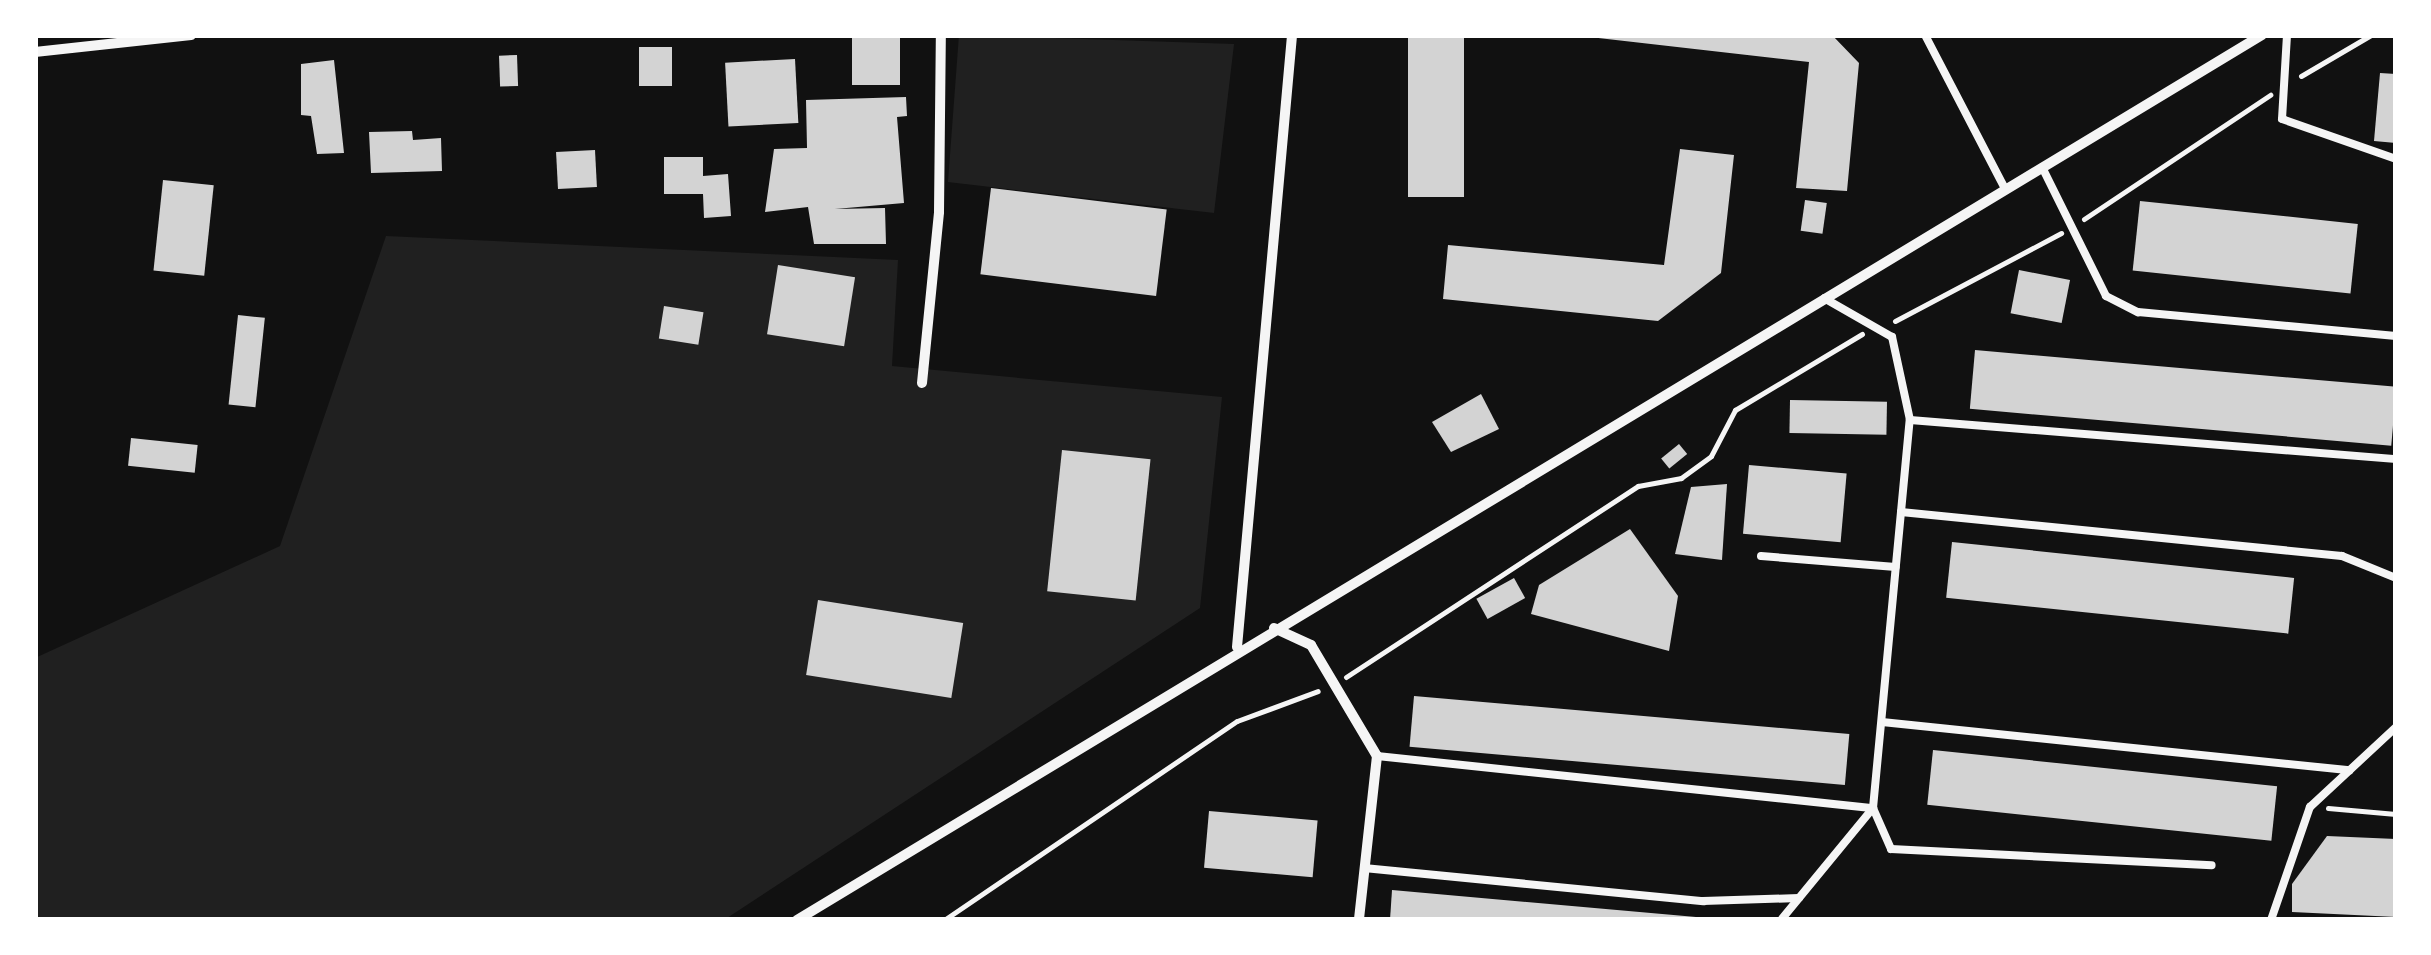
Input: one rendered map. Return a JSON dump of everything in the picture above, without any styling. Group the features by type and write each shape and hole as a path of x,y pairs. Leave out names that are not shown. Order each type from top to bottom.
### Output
{"street":[{"path":"35,52 192,35"},
{"path":"922,383 939,212 942,35"},
{"path":"1237,648 1292,35"},
{"path":"798,920 1237,648 2262,35"},
{"path":"1274,628 1310,645 1377,756 1359,920"}],"lane":[{"path":"1925,35 2005,189"},
{"path":"2287,35 2282,119 2396,159"},
{"path":"2042,167 2106,296 2138,312 2396,336"},
{"path":"1824,298 1892,337 1910,420 1873,808 1891,849 2212,865"},
{"path":"1910,420 2396,459"},
{"path":"1901,512 2342,556 2396,578"},
{"path":"1761,556 1896,567"},
{"path":"1882,722 2350,770"},
{"path":"2271,920 2310,807 2396,727"},
{"path":"1377,756 1873,808"},
{"path":"1781,920 1873,808"},
{"path":"1364,868 1703,902 1799,898"}],"path":[{"path":"944,920 1236,721 1334,685 1638,486 1681,478 1710,456 1735,410 1874,327 1922,313 2072,227 2282,88 2372,35"},
{"path":"2310,807 2396,814"}],"shaded area":[{"path":"959,35 1234,44 1214,213 948,182"},
{"path":"386,236 898,260 892,366 1222,397 1200,608 724,920 35,920 35,658 280,546"}],"building":[{"path":"852,35 900,35 900,85 852,85"},
{"path":"1408,35 1464,35 1464,197 1408,197"},
{"path":"1572,35 1832,35 1859,63 1847,191 1796,188 1809,62"},
{"path":"639,47 672,47 672,86 639,86"},
{"path":"517,55 518,86 500,87 499,56"},
{"path":"795,59 798,123 728,127 725,63"},
{"path":"334,60 344,153 317,154 311,116 301,115 301,64"},
{"path":"2380,73 2396,74 2396,143 2374,141"},
{"path":"906,97 907,116 897,117 904,203 835,209 885,208 886,244 814,244 808,207 765,212 774,149 807,148 806,100"},
{"path":"412,131 413,140 441,138 442,171 371,173 369,132"},
{"path":"1680,149 1734,155 1721,273 1658,321 1443,299 1448,245 1664,265"},
{"path":"595,150 597,187 558,189 556,152"},
{"path":"664,157 703,157 703,176 728,174 731,216 704,218 703,194 664,194"},
{"path":"163,180 214,185 204,276 153,271"},
{"path":"991,188 1167,210 1156,296 980,274"},
{"path":"1805,200 1827,203 1822,234 1801,231"},
{"path":"2140,201 2358,224 2350,294 2133,271"},
{"path":"778,265 855,277 844,346 767,334"},
{"path":"2019,270 2070,280 2062,323 2011,313"},
{"path":"664,306 704,312 698,345 659,339"},
{"path":"238,315 265,318 255,407 229,405"},
{"path":"1975,350 2396,387 2391,446 1970,409"},
{"path":"1481,394 1499,429 1451,452 1432,422"},
{"path":"1790,400 1887,402 1886,435 1789,433"},
{"path":"131,438 198,445 195,473 128,466"},
{"path":"1679,444 1687,454 1669,469 1661,458"},
{"path":"1062,450 1151,459 1136,601 1047,591"},
{"path":"1749,465 1847,474 1841,542 1743,534"},
{"path":"1727,484 1722,560 1675,554 1691,487"},
{"path":"1630,529 1678,596 1669,651 1531,614 1539,585"},
{"path":"1952,542 2294,578 2288,634 1946,598"},
{"path":"1514,578 1525,598 1488,619 1476,599"},
{"path":"818,600 963,623 951,698 806,675"},
{"path":"1414,696 1849,734 1845,785 1410,747"},
{"path":"1933,750 2277,786 2271,841 1927,805"},
{"path":"1209,811 1318,820 1313,877 1204,868"},
{"path":"2327,836 2396,839 2396,917 2292,912 2292,884"},
{"path":"1392,890 1696,917 1390,920"}]}
